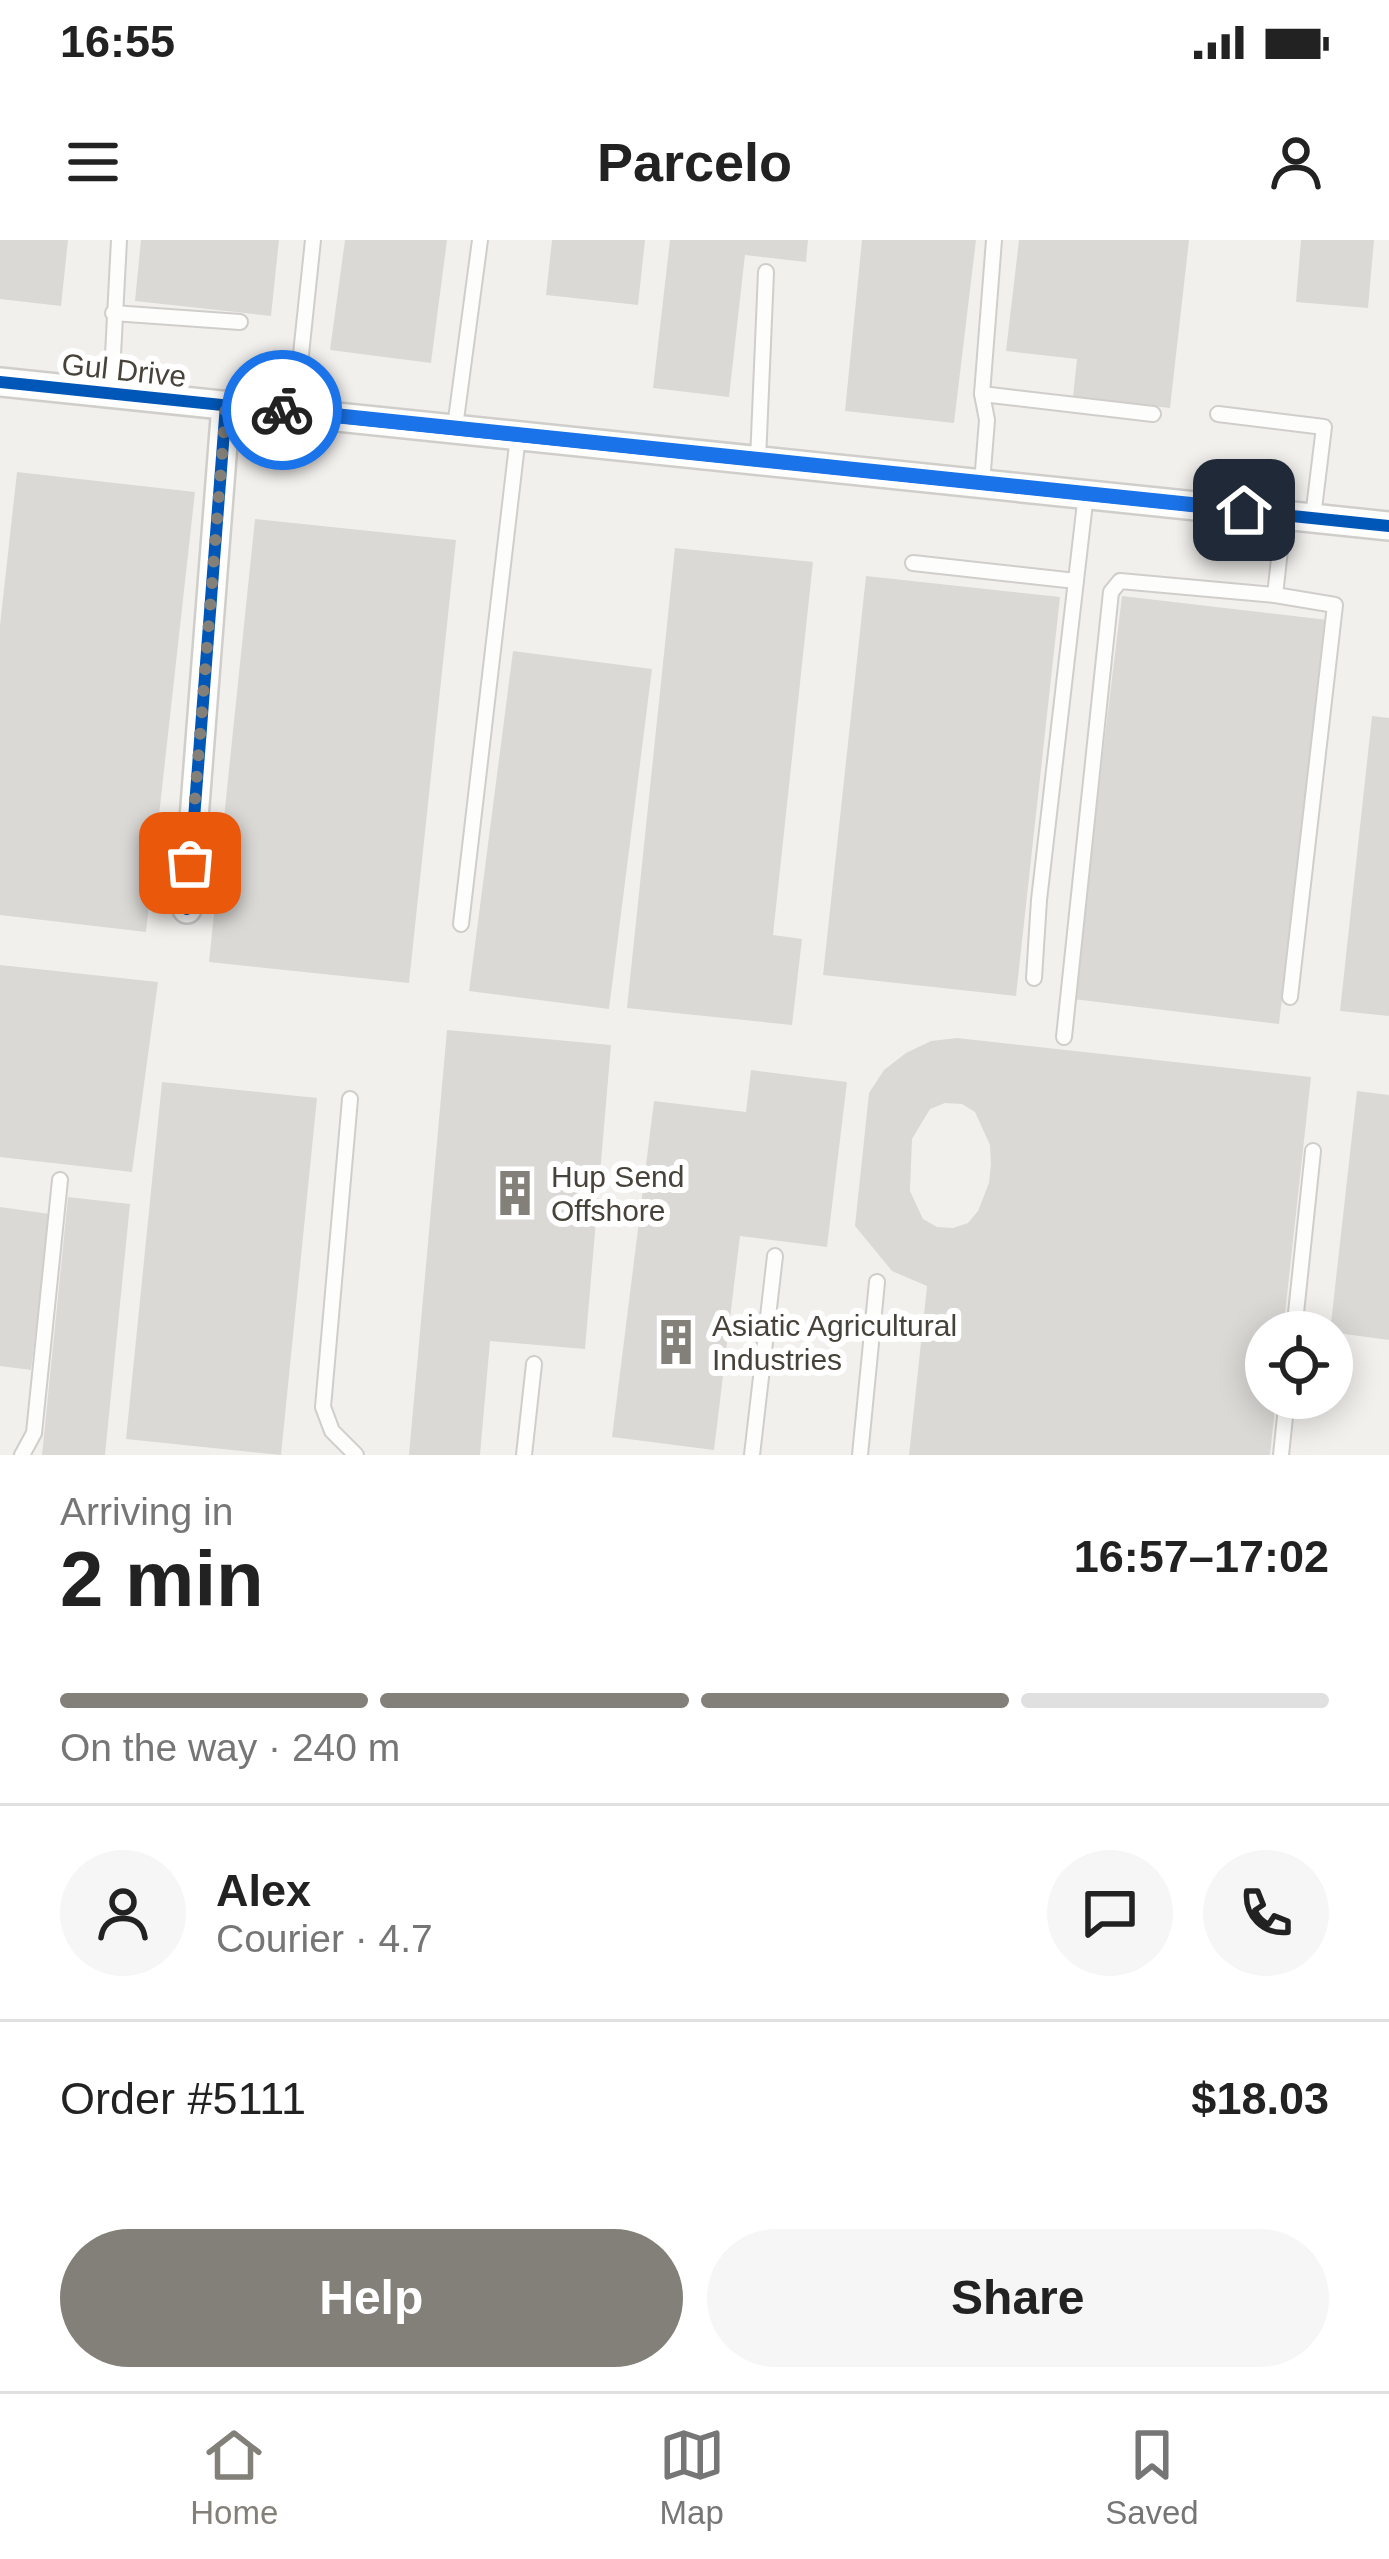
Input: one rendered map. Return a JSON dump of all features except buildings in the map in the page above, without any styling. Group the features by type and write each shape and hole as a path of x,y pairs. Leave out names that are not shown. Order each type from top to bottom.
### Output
{"street":[{"name":"Gul Drive","path":"0,382 1389,526"},
{"path":"187,908 226,405"}],"lane":[{"path":"111,393 119,240"},
{"path":"295,411 314,240"},
{"path":"455,427 480,240"},
{"path":"982,483 988,420 982,394 994,240"},
{"path":"758,460 766,272"},
{"path":"113,313 240,322"},
{"path":"982,394 1153,414"},
{"path":"1217,414 1324,427 1275,595"},
{"path":"461,924 518,436"},
{"path":"1034,978 1086,494"},
{"path":"913,563 1076,580"},
{"path":"1064,1037 1114,585 1129,580 1328,601 1337,609 1290,997"},
{"path":"350,1100 323,1407 332,1430 356,1455"},
{"path":"1296,1311 1313,1150"},
{"path":"22,1455 34,1433 60,1180"},
{"path":"752,1455 775,1256"},
{"path":"860,1455 878,1282"},
{"path":"524,1455 534,1364"},
{"path":"1281,1455 1285,1419"}],"cycle path":[{"path":"0,382 1389,526"},
{"path":"187,909 226,405"}],"way so far":[{"path":"190,863 226,405 282,410"}],"place":[{"name":"Hup Send Offshore","path":"515,1193"},
{"name":"Asiatic Agricultural Industries","path":"676,1342"}],"route":[{"path":"282,410 1244,510"}]}
